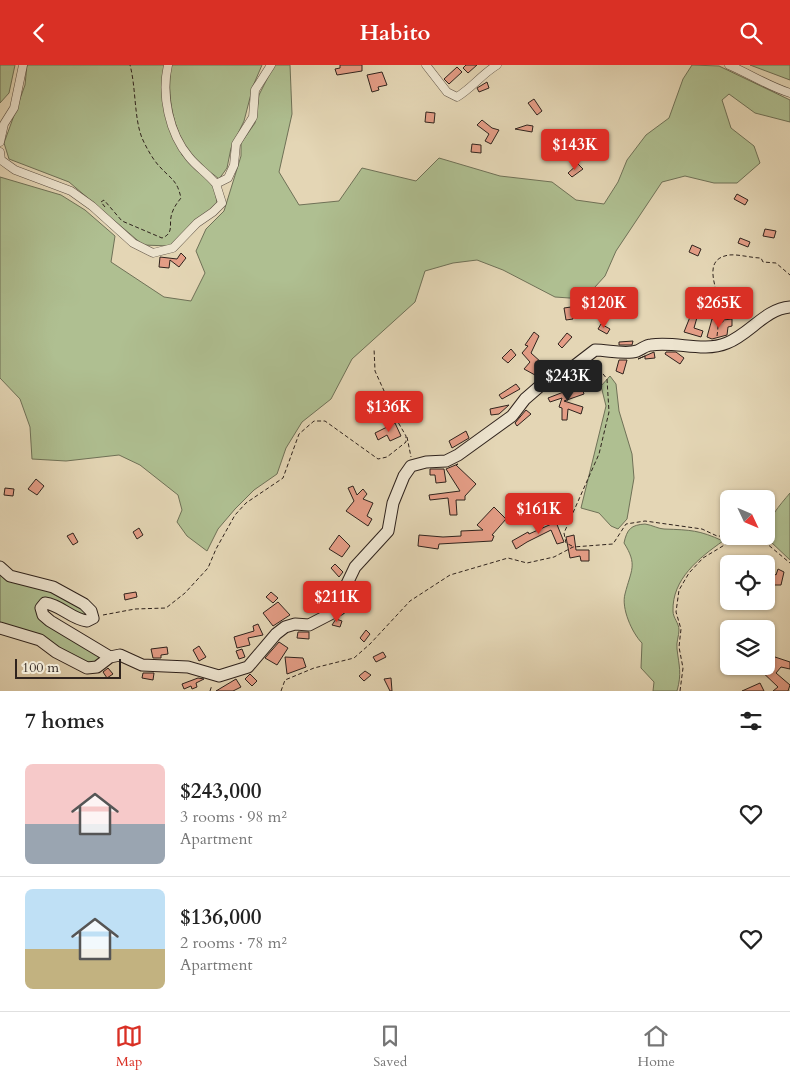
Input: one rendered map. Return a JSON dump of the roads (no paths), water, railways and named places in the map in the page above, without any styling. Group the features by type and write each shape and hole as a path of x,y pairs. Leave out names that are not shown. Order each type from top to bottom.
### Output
{"street":[{"path":"0,142 4,124 14,108 23,65"},
{"path":"0,152 1,161 15,170 71,191 92,206 133,243 153,253 173,248 197,223 222,203 216,184 188,156 177,137 165,102 168,65"},
{"path":"216,184 228,177 234,165 236,144 253,117 255,90 271,65"},
{"path":"426,65 447,92 456,97 472,87 477,79 497,65"},
{"path":"729,65 752,74 763,83 790,93"},
{"path":"0,629 40,640 56,652 87,668 97,667 110,657 120,655 130,661 148,665 188,667 219,676 234,673 248,667 276,634 285,627 295,624 309,625 340,609 344,590 356,567 388,531 393,503 404,476 411,466 426,462 446,461 458,455 512,416 525,399 540,386 598,350 629,352 638,351 650,345 682,345 710,349 738,337 776,310 790,307"},
{"path":"0,567 10,576 54,587 84,604 91,611 93,618 87,621 78,620 54,604 45,603 41,608 43,615 50,621 110,657"}]}
